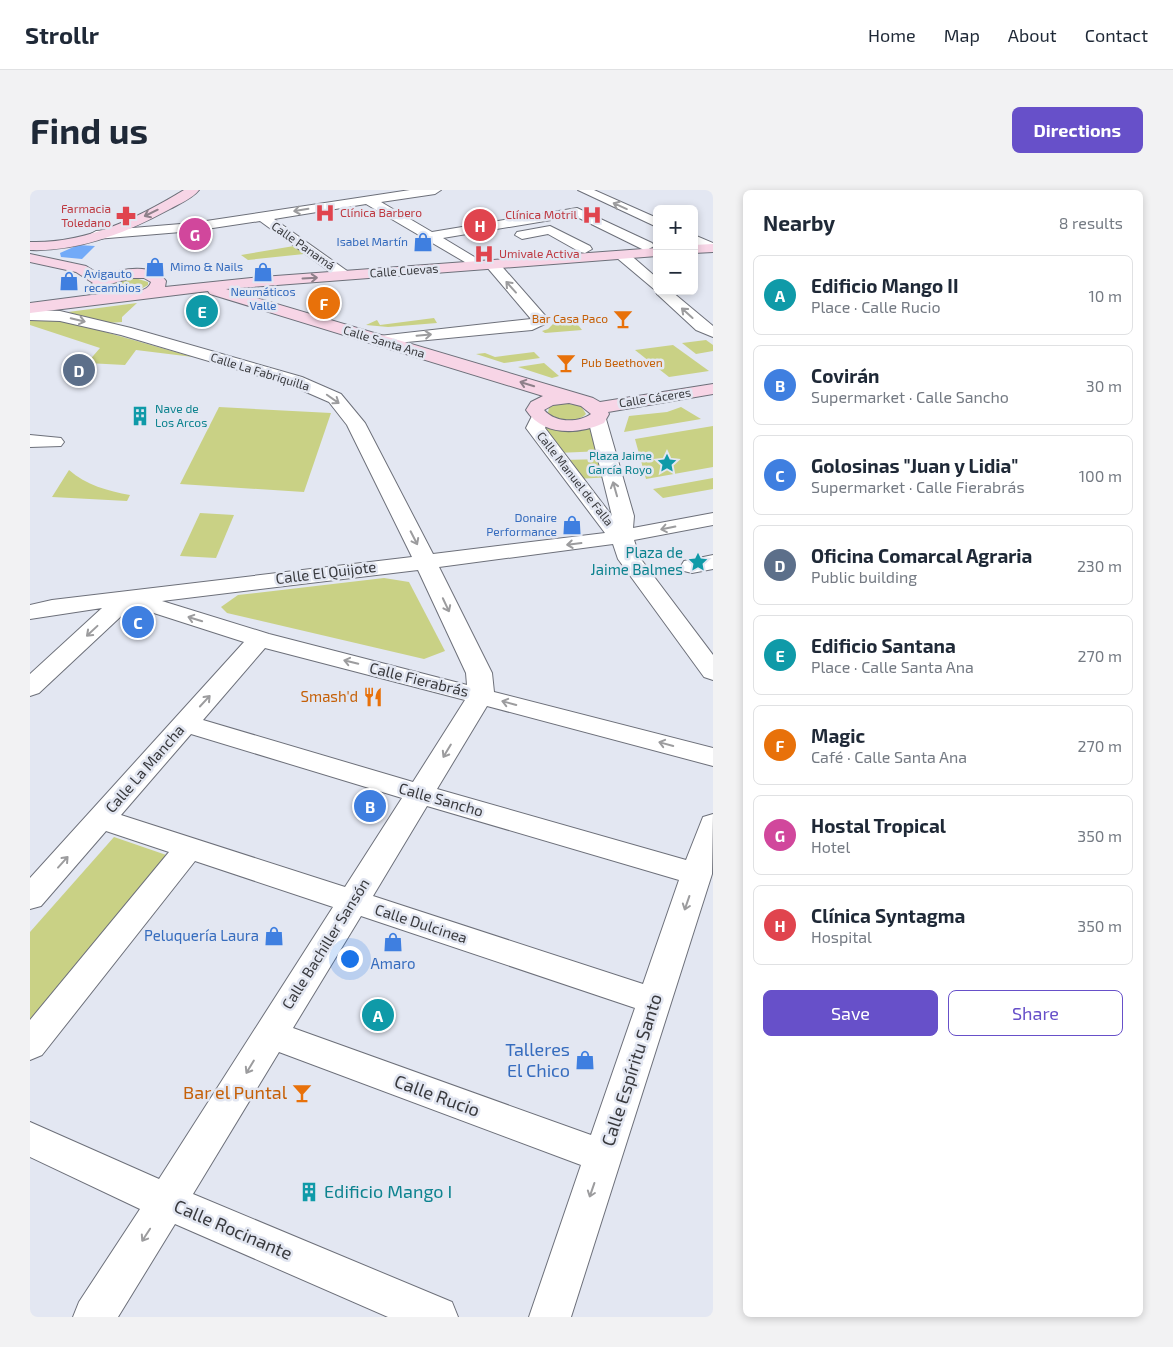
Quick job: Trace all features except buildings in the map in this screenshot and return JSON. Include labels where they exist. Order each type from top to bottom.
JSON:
[{"type":"main road","points":[[30,246],[64,244],[96,235],[135,221],[176,201],[193,190]]},
{"type":"main road","points":[[64,244],[51,255],[54,260],[81,269],[102,282]]},
{"type":"main road","points":[[698,249],[712,248]]},
{"type":"main road","name":"Calle Cuevas","points":[[30,308],[262,281],[622,255],[652,249]]},
{"type":"main road","points":[[30,258],[64,264]]},
{"type":"main road","points":[[102,282],[124,274],[150,276],[159,282],[157,288],[151,293]]},
{"type":"main road","points":[[256,302],[247,293],[251,286],[262,281]]},
{"type":"main road","points":[[102,282],[100,288],[104,291],[126,296]]},
{"type":"main road","name":"Calle Santa Ana","points":[[172,290],[223,292],[483,373],[587,402],[597,413]]},
{"type":"main road","name":"Calle Santa Ana","points":[[483,373],[528,408]]},
{"type":"main road","name":"Calle Cáceres","points":[[528,408],[556,424],[576,426],[597,413],[713,389]]},
{"type":"main road","points":[[528,408],[550,400],[569,398]]},
{"type":"street","points":[[96,235],[166,230],[368,200],[400,192],[435,190]]},
{"type":"street","points":[[588,192],[653,220]]},
{"type":"street","points":[[368,200],[448,247],[486,265],[541,320],[532,325],[376,340]]},
{"type":"street","points":[[430,236],[577,212],[652,249]]},
{"type":"street","name":"Calle Panamá","points":[[262,216],[345,276]]},
{"type":"street","points":[[448,247],[550,230],[585,249]]},
{"type":"street","points":[[698,241],[712,248]]},
{"type":"street","points":[[622,255],[653,282]]},
{"type":"street","points":[[666,295],[702,327],[713,332]]},
{"type":"street","name":"Calle La Fabriquilla","points":[[30,315],[60,316],[125,332],[296,381],[335,398],[356,423],[426,561]]},
{"type":"street","name":"Calle Manuel de Falla","points":[[528,408],[535,428],[607,523],[622,537]]},
{"type":"street","name":"Calle Manuel de Falla","points":[[597,413],[598,426],[623,516],[622,537],[629,559],[713,672]]},
{"type":"street","points":[[30,441],[54,442]]},
{"type":"street","name":"Calle El Quijote","points":[[30,612],[52,607],[622,537],[713,519]]},
{"type":"street","points":[[426,561],[479,674],[481,695]]},
{"type":"street","points":[[30,688],[127,598]]},
{"type":"street","name":"Calle Fierabrás","points":[[127,598],[260,639],[481,695],[713,757]]},
{"type":"street","name":"Calle La Mancha","points":[[30,898],[260,639]]},
{"type":"street","name":"Calle Bachiller Sansón","points":[[94,1317],[481,695]]},
{"type":"street","name":"Calle Sancho","points":[[185,723],[697,874]]},
{"type":"street","name":"Calle Dulcinea","points":[[102,819],[655,1001]]},
{"type":"street","name":"Calle Espíritu Santo","points":[[550,1317],[713,824]]},
{"type":"street","points":[[30,1045],[189,848]]},
{"type":"street","name":"Calle Rucio","points":[[269,1034],[604,1157]]},
{"type":"street","name":"Calle Rocinante","points":[[30,1140],[167,1202],[438,1317]]},
{"type":"green space","points":[[294,246],[304,254],[248,260],[241,255]]},
{"type":"green space","points":[[125,278],[135,278],[148,282],[148,285],[130,291],[111,287],[111,284]]},
{"type":"green space","points":[[137,303],[122,317],[122,322],[108,323],[68,312]]},
{"type":"green space","points":[[434,318],[437,323],[388,327],[366,325],[377,320],[380,325]]},
{"type":"green space","points":[[30,320],[63,320],[193,357],[136,350],[125,365],[87,363],[100,348],[30,325]]},
{"type":"green space","points":[[575,321],[582,330],[545,333],[542,331],[548,329],[554,323]]},
{"type":"green space","points":[[706,340],[713,345],[713,351],[696,354],[682,343]]},
{"type":"green space","points":[[673,345],[709,371],[669,377],[635,350]]},
{"type":"green space","points":[[534,352],[540,358],[504,363],[476,354],[485,353],[495,357]]},
{"type":"green space","points":[[544,363],[559,376],[552,378],[518,367]]},
{"type":"green space","points":[[563,403],[581,406],[586,414],[578,419],[567,420],[557,418],[548,413],[549,407]]},
{"type":"green space","points":[[219,407],[331,413],[304,492],[180,484]]},
{"type":"green space","points":[[681,407],[701,419],[624,432],[629,416],[667,412]]},
{"type":"green space","points":[[542,422],[594,423],[603,451],[557,453],[539,428]]},
{"type":"green space","points":[[713,426],[713,467],[646,479],[635,439]]},
{"type":"green space","points":[[606,459],[611,477],[577,479],[561,460]]},
{"type":"green space","points":[[69,470],[83,480],[98,487],[130,495],[127,501],[52,497]]},
{"type":"green space","points":[[713,478],[713,489],[663,498],[653,489]]},
{"type":"green space","points":[[200,513],[234,515],[216,558],[180,556]]},
{"type":"green space","points":[[384,578],[409,582],[445,651],[424,659],[227,613],[221,607],[238,595]]},
{"type":"green space","points":[[114,837],[175,858],[30,1037],[30,932]]},
{"type":"water","points":[[78,245],[95,246],[82,259],[61,257],[60,253]]},
{"type":"place","name":"Clínica Barbero","points":[[325,213]]},
{"type":"place","name":"Clínica Motril","points":[[592,215]]},
{"type":"place","name":"Farmacia Toledano","points":[[126,216]]},
{"type":"place","name":"Clínica Syntagma","points":[[480,225]]},
{"type":"place","name":"Hostal Tropical","points":[[195,234]]},
{"type":"place","name":"Isabel Martín","points":[[423,242]]},
{"type":"place","name":"Umivale Activa","points":[[484,254]]},
{"type":"place","name":"Mimo & Nails","points":[[155,267]]},
{"type":"place","name":"Neumáticos Valle","points":[[263,272]]},
{"type":"place","name":"Avigauto recambios","points":[[69,281]]},
{"type":"place","name":"Magic","points":[[324,303]]},
{"type":"place","name":"Edificio Santana","points":[[202,311]]},
{"type":"place","name":"Bar Casa Paco","points":[[623,319]]},
{"type":"place","name":"Pub Beethoven","points":[[566,363]]},
{"type":"place","name":"Oficina Comarcal Agraria","points":[[79,370]]},
{"type":"place","name":"Nave de Los Arcos","points":[[140,416]]},
{"type":"place","name":"Plaza Jaime García Royo","points":[[667,463]]},
{"type":"place","name":"Donaire Performance","points":[[572,525]]},
{"type":"place","name":"Plaza de Jaime Balmes","points":[[698,562]]},
{"type":"place","name":"Golosinas \"Juan y Lidia\"","points":[[138,622]]},
{"type":"place","name":"Smash'd","points":[[373,697]]},
{"type":"place","name":"Covirán","points":[[370,806]]},
{"type":"place","name":"Peluquería Laura","points":[[274,936]]},
{"type":"place","name":"Amaro","points":[[393,942]]},
{"type":"place","name":"Edificio Mango II","points":[[378,1015]]},
{"type":"place","name":"Talleres El Chico","points":[[585,1060]]},
{"type":"place","name":"Bar el Puntal","points":[[302,1093]]},
{"type":"place","name":"Edificio Mango I","points":[[309,1192]]}]
